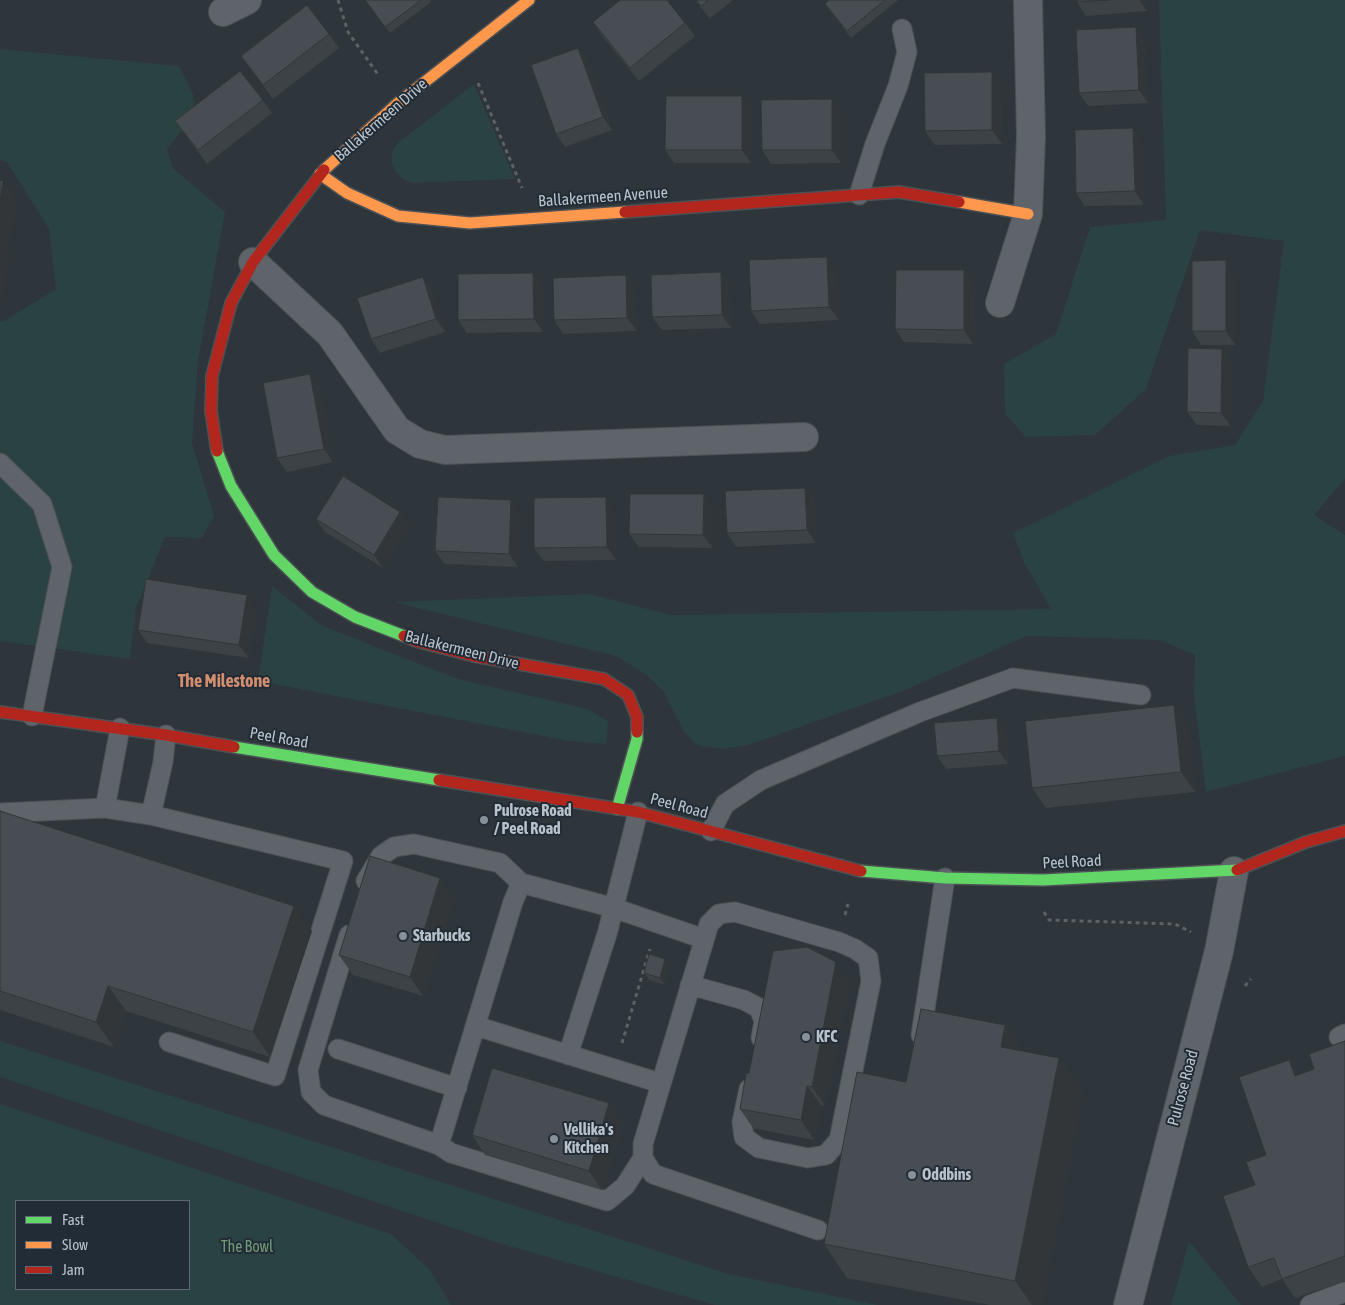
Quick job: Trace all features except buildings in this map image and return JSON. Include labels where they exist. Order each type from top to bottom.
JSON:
[{"type":"main road","name":"Ballakermeen Drive","points":[[529,0],[398,103],[320,174],[254,262],[231,303],[212,376],[211,411],[216,447],[232,486],[274,555],[312,592],[354,617],[416,641],[474,656],[604,679],[628,695],[637,718],[637,739],[617,809]]},
{"type":"main road","name":"Ballakermeen Avenue","points":[[320,174],[347,193],[398,216],[470,223],[899,192],[1028,214]]},
{"type":"main road","name":"Peel Road","points":[[0,712],[166,734],[287,756],[638,812],[854,870],[945,878],[1043,880],[1234,871],[1306,842],[1345,831]]},
{"type":"street","points":[[1000,303],[1028,214],[1031,136],[1028,0]]},
{"type":"street","points":[[254,262],[330,334],[397,430],[420,444],[445,450],[804,437]]},
{"type":"street","name":"Pulrose Road","points":[[1128,1305],[1219,951],[1234,871]]},
{"type":"lane","points":[[860,195],[875,144],[898,86],[907,52],[902,28]]},
{"type":"lane","points":[[0,463],[42,504],[62,567],[32,716]]},
{"type":"lane","points":[[711,832],[725,804],[761,780],[920,712],[1013,678],[1142,695]]},
{"type":"lane","points":[[105,808],[120,728]]},
{"type":"lane","points":[[151,815],[163,762],[166,734]]},
{"type":"lane","points":[[0,812],[105,808],[151,815],[343,861],[275,1076],[169,1042]]},
{"type":"lane","points":[[568,1055],[614,908],[638,812]]},
{"type":"lane","points":[[362,893],[381,856],[394,847],[414,844],[500,863],[521,883],[707,931]]},
{"type":"lane","points":[[919,1052],[945,878]]},
{"type":"lane","points":[[439,1145],[513,902],[521,883]]},
{"type":"lane","points":[[753,1075],[742,1122],[744,1137],[759,1148],[808,1158],[826,1155],[839,1140],[871,981],[868,958],[856,948],[839,942],[735,912],[719,914],[707,931],[690,985],[643,1144],[643,1158],[653,1174],[818,1230]]},
{"type":"lane","points":[[353,921],[308,1070],[311,1092],[324,1105],[439,1145],[451,1153],[606,1201],[625,1186],[643,1158]]},
{"type":"lane","points":[[690,985],[744,1000],[759,1008],[764,1021],[764,1027],[757,1056]]},
{"type":"lane","points":[[476,1026],[660,1083]]},
{"type":"lane","points":[[338,1050],[457,1088]]},
{"type":"lane","points":[[1310,1305],[1345,1292]]},
{"type":"path","points":[[338,0],[348,32],[380,77]]},
{"type":"path","points":[[474,75],[522,187],[528,218]]},
{"type":"path","points":[[1049,920],[1175,924],[1191,932]]},
{"type":"path","points":[[622,1046],[650,947]]},
{"type":"green space","points":[[1159,0],[1345,0],[1345,479],[1314,515],[1345,535],[1345,756],[1206,792],[1194,696],[1195,655],[1160,640],[1027,636],[903,691],[748,745],[721,749],[697,745],[685,733],[663,691],[648,676],[616,656],[393,602],[590,594],[671,615],[1051,609],[1024,562],[1013,533],[1169,456],[1235,445],[1263,401],[1284,241],[1200,230],[1146,389],[1095,435],[1026,437],[1005,414],[1004,364],[1056,334],[1090,227],[1166,220]]},
{"type":"green space","points":[[0,49],[179,66],[193,94],[195,115],[167,149],[173,168],[225,212],[198,361],[192,443],[214,516],[202,538],[165,537],[136,608],[130,659],[0,641],[0,321],[4,321],[56,289],[49,229],[7,162],[0,160]]},
{"type":"green space","points":[[474,84],[515,179],[412,183],[403,179],[395,171],[392,163],[394,148],[399,142]]},
{"type":"green space","points":[[272,586],[321,625],[458,679],[588,709],[608,721],[606,744],[569,741],[258,681]]},
{"type":"green space","points":[[0,1041],[729,1274],[878,1305],[715,1305],[492,1241],[0,1077]]},
{"type":"green space","name":"The Bowl","points":[[0,1104],[391,1234],[430,1270],[451,1305],[0,1305]]},
{"type":"green space","points":[[1189,1241],[1241,1305],[1171,1305]]},
{"type":"traffic: fast","points":[[217,451],[231,486],[274,555],[312,592],[355,617],[404,636]]},
{"type":"traffic: fast","points":[[617,809],[637,739],[637,732]]},
{"type":"traffic: fast","points":[[234,747],[439,780]]},
{"type":"traffic: fast","points":[[861,871],[945,878],[1043,880],[1237,870]]},
{"type":"traffic: slow","points":[[324,170],[398,103],[529,0]]},
{"type":"traffic: slow","points":[[320,174],[347,193],[398,216],[470,223],[625,212]]},
{"type":"traffic: slow","points":[[959,202],[1028,214]]},
{"type":"traffic: jam","points":[[217,451],[211,411],[212,376],[231,303],[253,262],[324,170]]},
{"type":"traffic: jam","points":[[625,212],[899,192],[959,202]]},
{"type":"traffic: jam","points":[[404,636],[416,641],[474,656],[604,679],[628,695],[637,717],[637,732]]},
{"type":"traffic: jam","points":[[0,712],[166,735],[234,747]]},
{"type":"traffic: jam","points":[[439,780],[638,812],[861,871]]},
{"type":"traffic: jam","points":[[1237,870],[1306,842],[1345,831]]},
{"type":"place","name":"Pulrose Road / Peel Road","points":[[484,820]]},
{"type":"place","name":"Starbucks","points":[[403,936]]},
{"type":"place","name":"KFC","points":[[806,1037]]},
{"type":"place","name":"Vellika's Kitchen","points":[[554,1139]]},
{"type":"place","name":"Oddbins","points":[[912,1175]]},
{"type":"district","name":"The Milestone","points":[[224,681]]}]
